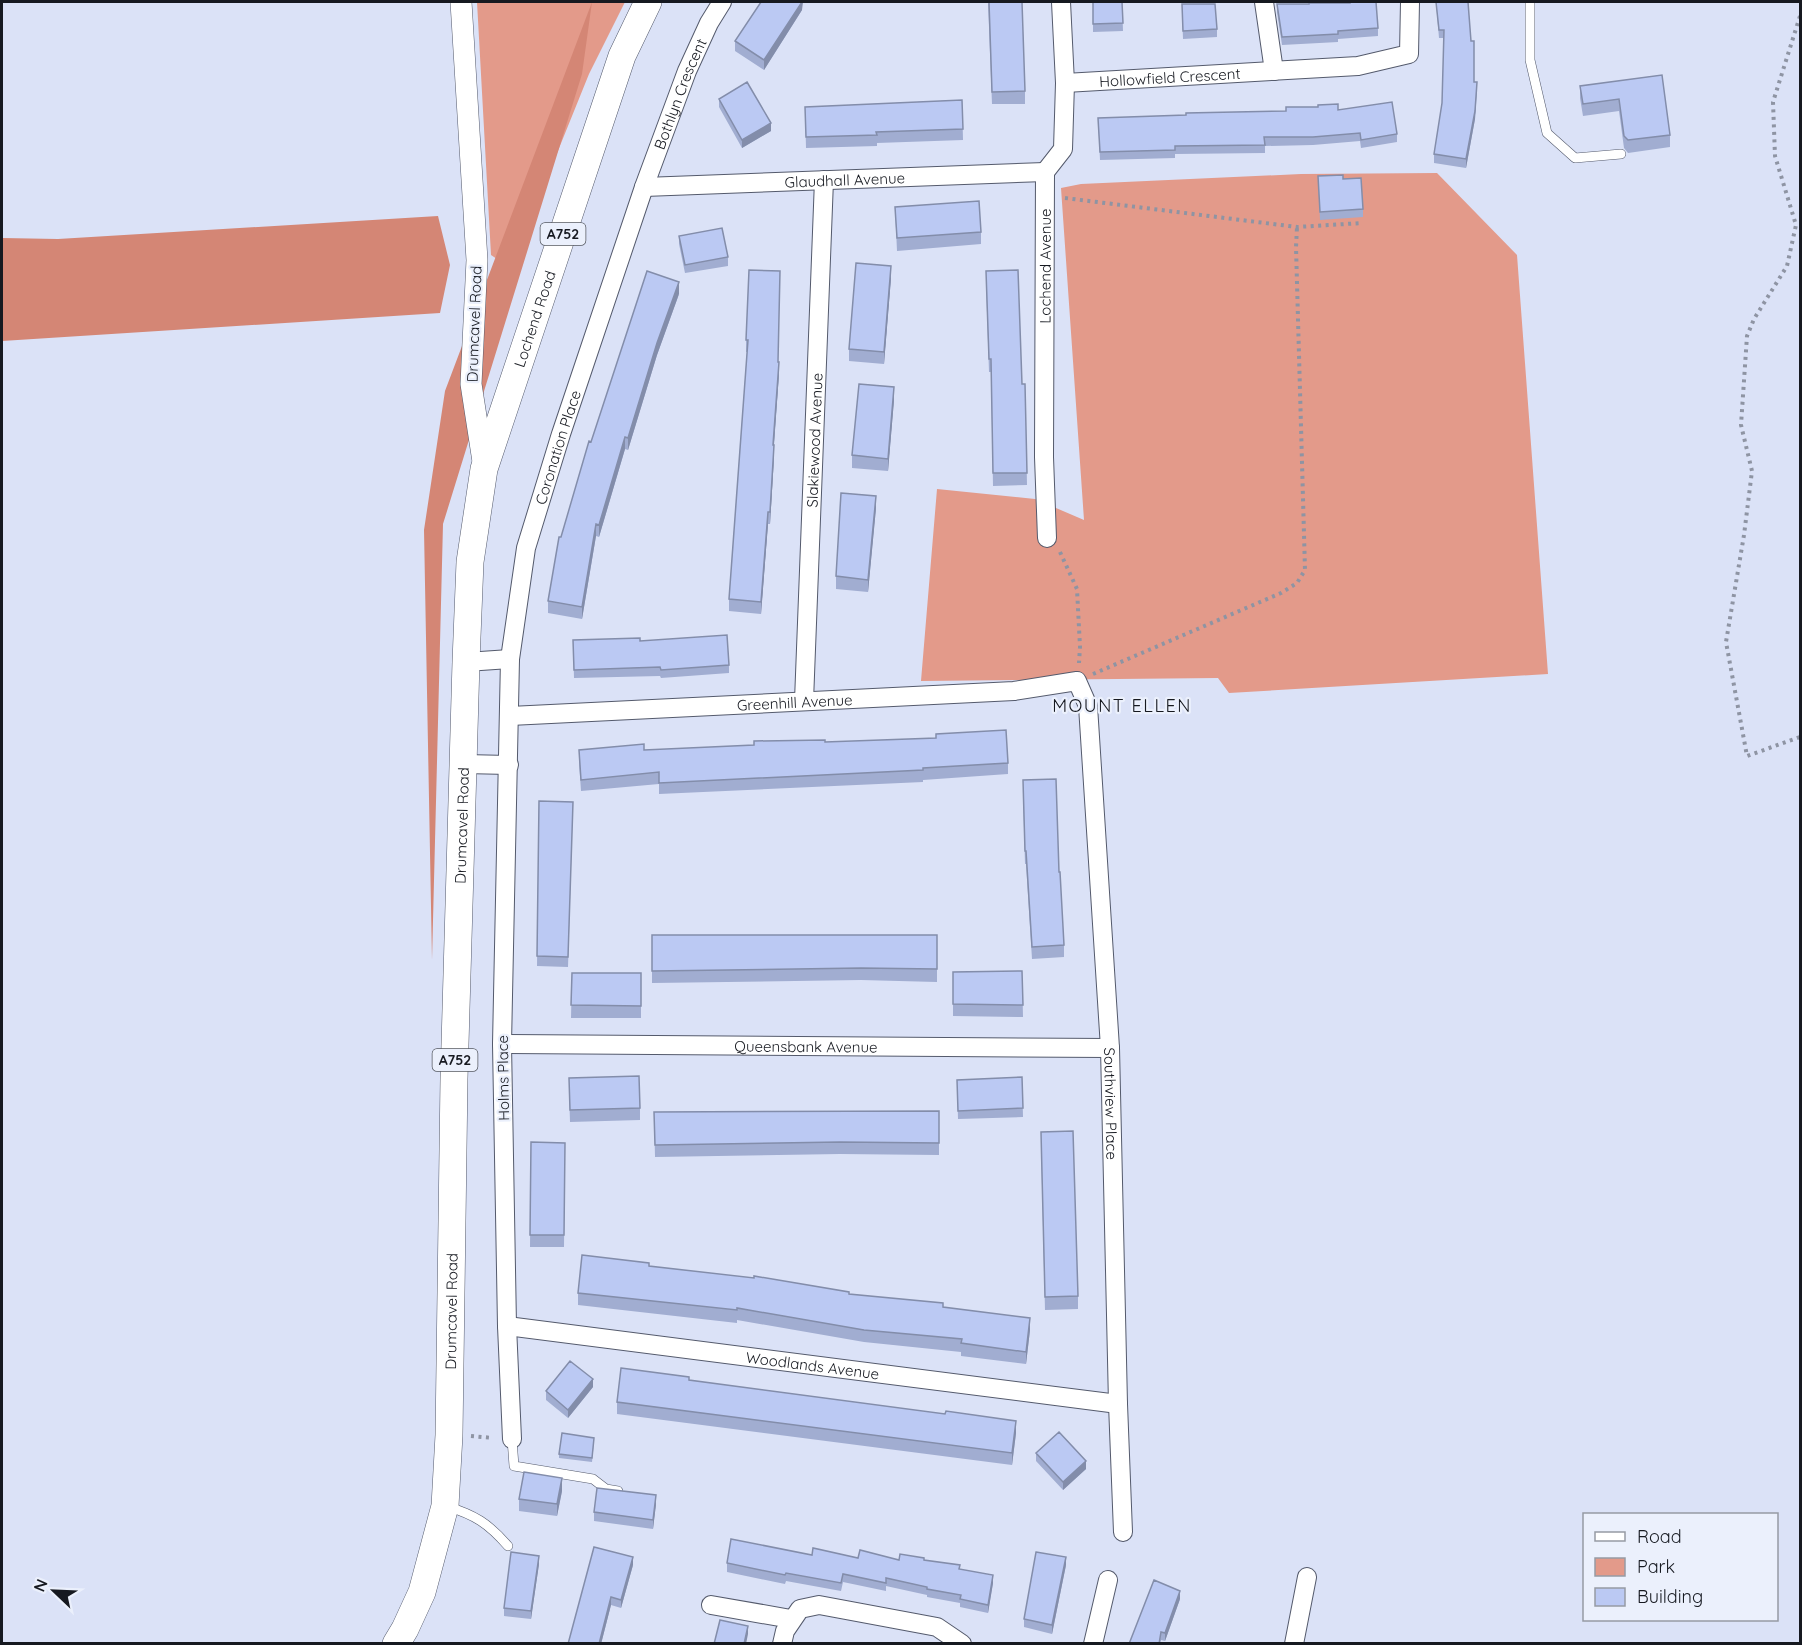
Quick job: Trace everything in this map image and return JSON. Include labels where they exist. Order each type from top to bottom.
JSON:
[{"type":"main road","name":"Lochend Road","points":[[484,469],[622,56],[648,2]]},
{"type":"main road","name":"Drumcavel Road","points":[[396,1644],[422,1592],[445,1506],[449,1435],[454,1101],[466,662],[471,562],[484,469]]},
{"type":"street","name":"Drumcavel Road","points":[[461,2],[477,260],[471,384],[484,469]]},
{"type":"street","name":"Bothlyn Crescent","points":[[644,187],[687,71],[708,23],[722,2]]},
{"type":"street","points":[[1046,172],[1063,149],[1065,83],[1061,2]]},
{"type":"street","points":[[1264,2],[1274,71]]},
{"type":"street","name":"Hollowfield Crescent","points":[[1065,83],[1358,66],[1409,54],[1410,2]]},
{"type":"street","name":"Glaudhall Avenue","points":[[644,187],[1046,172]]},
{"type":"street","name":"Lochend Avenue","points":[[1046,172],[1044,457],[1047,538]]},
{"type":"street","name":"Slakiewood Avenue","points":[[804,701],[824,180]]},
{"type":"street","name":"Coronation Place","points":[[510,716],[510,659],[526,548],[561,434],[644,187]]},
{"type":"street","points":[[466,662],[510,659]]},
{"type":"street","name":"Greenhill Avenue","points":[[510,716],[1014,691],[1077,681]]},
{"type":"street","name":"Southview Place","points":[[1077,681],[1088,706],[1110,1048],[1123,1532]]},
{"type":"street","name":"Holms Place","points":[[510,716],[502,1044],[507,1326],[512,1439]]},
{"type":"street","points":[[464,764],[509,765]]},
{"type":"street","name":"Queensbank Avenue","points":[[502,1044],[1110,1048]]},
{"type":"street","name":"Woodlands Avenue","points":[[507,1326],[1118,1404]]},
{"type":"street","points":[[1294,1644],[1307,1577]]},
{"type":"street","points":[[1093,1644],[1108,1580]]},
{"type":"street","points":[[711,1605],[791,1619]]},
{"type":"street","points":[[782,1644],[784,1631],[800,1609],[819,1605],[938,1627],[962,1644]]},
{"type":"lane","points":[[1530,2],[1530,60],[1547,133],[1575,158],[1621,154]]},
{"type":"lane","points":[[512,1439],[514,1466],[593,1479],[606,1489],[629,1492]]},
{"type":"lane","points":[[445,1506],[470,1514],[494,1530],[508,1546]]},
{"type":"path","points":[[1800,16],[1773,102],[1774,156],[1796,225],[1787,266],[1754,319],[1747,336],[1741,425],[1752,471],[1726,642],[1747,756],[1800,737]]},
{"type":"path","points":[[1045,192],[1060,198],[1298,227],[1362,223]]},
{"type":"path","points":[[1047,538],[1057,547],[1077,589],[1080,647],[1077,681],[1281,593],[1296,583],[1305,570],[1296,247],[1298,227]]},
{"type":"path","points":[[449,1435],[512,1439]]},
{"type":"green space","points":[[477,2],[625,2],[589,74],[549,173],[500,261],[491,255]]},
{"type":"green space","points":[[1437,173],[1517,255],[1548,674],[1229,693],[1218,678],[921,681],[937,489],[1035,499],[1084,520],[1061,188],[1081,184],[1301,174]]},
{"type":"shaded area","points":[[592,2],[582,74],[443,524],[432,960],[424,530],[445,391]]},
{"type":"shaded area","points":[[438,216],[450,265],[440,313],[2,341],[2,238],[58,239]]},
{"type":"building","points":[[761,2],[802,2],[764,60],[735,41]]},
{"type":"building","points":[[989,2],[1022,2],[1025,91],[992,92]]},
{"type":"building","points":[[1093,2],[1122,2],[1123,23],[1093,24]]},
{"type":"building","points":[[1376,2],[1378,28],[1338,31],[1338,34],[1282,37],[1277,4]]},
{"type":"building","points":[[1436,2],[1468,2],[1471,41],[1474,41],[1474,82],[1477,82],[1475,111],[1466,159],[1434,154],[1442,103],[1444,30],[1439,30]]},
{"type":"building","points":[[1182,4],[1215,4],[1217,29],[1183,31]]},
{"type":"building","points":[[1662,75],[1670,135],[1628,140],[1624,136],[1619,99],[1583,104],[1580,86]]},
{"type":"building","points":[[747,82],[771,123],[742,140],[719,99]]},
{"type":"building","points":[[962,100],[963,129],[806,137],[805,107]]},
{"type":"building","points":[[1392,102],[1397,134],[1361,140],[1360,133],[1313,137],[1264,137],[1265,145],[1175,146],[1175,150],[1100,152],[1098,118],[1286,111],[1286,107],[1318,107],[1318,105],[1338,104],[1338,110]]},
{"type":"building","points":[[1343,175],[1343,179],[1361,178],[1363,209],[1320,212],[1318,176]]},
{"type":"building","points":[[979,201],[981,232],[897,238],[895,207]]},
{"type":"building","points":[[722,228],[728,257],[685,265],[679,236]]},
{"type":"building","points":[[856,263],[891,266],[884,352],[849,349]]},
{"type":"building","points":[[749,270],[780,271],[779,362],[770,512],[768,512],[761,602],[729,599],[748,340],[746,340]]},
{"type":"building","points":[[1018,270],[1022,384],[1025,384],[1027,473],[993,473],[991,359],[989,359],[986,271]]},
{"type":"building","points":[[647,271],[679,282],[657,343],[628,438],[625,437],[599,525],[596,524],[582,607],[548,601],[559,537],[561,537],[589,441],[591,442]]},
{"type":"building","points":[[859,384],[894,387],[888,459],[852,455]]},
{"type":"building","points":[[841,493],[876,496],[868,580],[836,576]]},
{"type":"building","points":[[727,635],[729,665],[661,670],[660,667],[574,670],[573,640],[640,638],[640,641]]},
{"type":"building","points":[[1006,730],[1008,763],[923,768],[923,770],[659,783],[659,772],[581,780],[579,750],[644,744],[644,750],[754,745],[754,741],[825,740],[825,742],[936,738],[936,734]]},
{"type":"building","points":[[1056,779],[1064,945],[1032,947],[1025,851],[1023,780]]},
{"type":"building","points":[[539,801],[573,802],[568,957],[537,956]]},
{"type":"building","points":[[652,935],[937,935],[937,969],[652,971]]},
{"type":"building","points":[[1022,971],[1023,1005],[953,1004],[953,972]]},
{"type":"building","points":[[572,973],[641,973],[641,1006],[571,1005]]},
{"type":"building","points":[[639,1076],[640,1108],[570,1110],[569,1078]]},
{"type":"building","points":[[1022,1077],[1023,1108],[958,1111],[957,1080]]},
{"type":"building","points":[[939,1111],[939,1143],[655,1145],[654,1112]]},
{"type":"building","points":[[1073,1131],[1078,1296],[1045,1297],[1041,1132]]},
{"type":"building","points":[[531,1142],[565,1143],[564,1235],[530,1235]]},
{"type":"building","points":[[582,1255],[649,1263],[649,1266],[754,1278],[754,1276],[849,1292],[849,1294],[943,1303],[943,1307],[1030,1318],[1026,1352],[961,1343],[962,1339],[864,1330],[737,1308],[737,1310],[578,1293]]},
{"type":"building","points":[[570,1361],[593,1379],[568,1410],[546,1391]]},
{"type":"building","points":[[621,1368],[689,1377],[689,1380],[945,1414],[946,1411],[1016,1421],[1012,1453],[617,1402]]},
{"type":"building","points":[[1059,1432],[1086,1461],[1063,1482],[1036,1453]]},
{"type":"building","points":[[562,1433],[594,1438],[592,1458],[559,1454]]},
{"type":"building","points":[[524,1472],[562,1478],[557,1504],[519,1499]]},
{"type":"building","points":[[597,1488],[656,1495],[653,1520],[594,1512]]},
{"type":"building","points":[[731,1539],[812,1555],[813,1548],[858,1558],[860,1550],[899,1560],[900,1554],[960,1565],[959,1569],[993,1575],[988,1605],[960,1599],[961,1595],[886,1578],[886,1583],[843,1574],[841,1583],[727,1563]]},
{"type":"building","points":[[594,1547],[633,1557],[621,1600],[611,1597],[599,1644],[568,1644]]},
{"type":"building","points":[[511,1552],[539,1556],[531,1611],[504,1608]]},
{"type":"building","points":[[1036,1552],[1066,1557],[1052,1625],[1024,1619]]},
{"type":"building","points":[[1154,1580],[1180,1591],[1165,1633],[1161,1632],[1159,1644],[1129,1644]]},
{"type":"building","points":[[720,1620],[748,1626],[744,1644],[714,1644]]},
{"type":"district","name":"MOUNT ELLEN","points":[[1122,705]]}]
